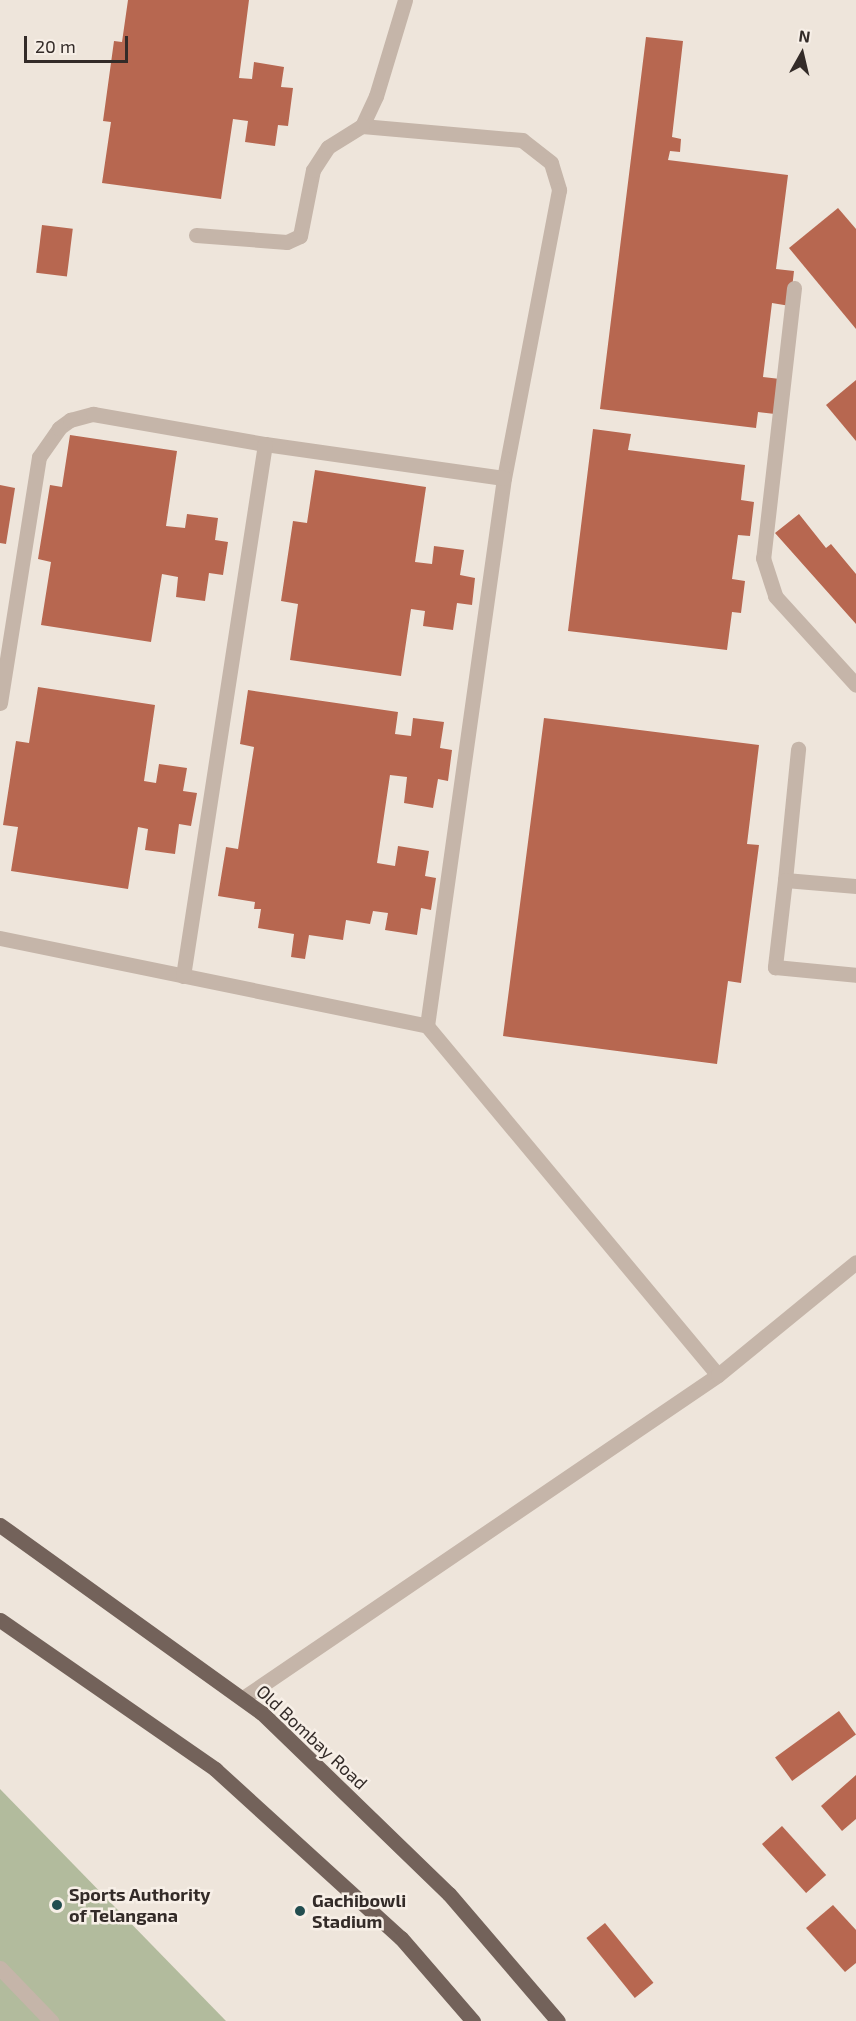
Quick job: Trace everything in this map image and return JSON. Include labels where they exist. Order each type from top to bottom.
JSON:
[{"type":"main road","name":"Old Bombay Road","points":[[0,1525],[243,1698],[449,1893],[558,2021]]},
{"type":"main road","points":[[0,1620],[215,1769],[401,1938],[473,2021]]},
{"type":"lane","points":[[196,236],[287,242],[300,236],[313,170],[328,147],[362,126],[376,96],[405,0]]},
{"type":"lane","points":[[362,126],[522,140],[551,163],[559,190],[504,478],[428,1026]]},
{"type":"lane","points":[[794,288],[763,558],[776,596],[856,685]]},
{"type":"lane","points":[[0,703],[39,457],[59,428],[93,414],[265,444],[504,478]]},
{"type":"lane","points":[[183,976],[265,444]]},
{"type":"lane","points":[[798,748],[775,967],[856,975]]},
{"type":"lane","points":[[785,880],[856,886]]},
{"type":"lane","points":[[0,938],[428,1026],[718,1375]]},
{"type":"lane","points":[[243,1698],[718,1375],[856,1262]]},
{"type":"lane","points":[[0,1968],[51,2021]]},
{"type":"green space","name":"Sports Authority of Telangana","points":[[0,1789],[226,2021],[0,2021]]},
{"type":"building","points":[[128,0],[249,0],[239,78],[252,79],[254,62],[284,67],[281,87],[293,88],[288,126],[278,125],[275,146],[245,142],[248,121],[233,119],[221,199],[102,183],[111,122],[103,121],[114,41],[122,42]]},
{"type":"building","points":[[646,37],[683,41],[672,137],[681,139],[680,152],[670,151],[668,160],[788,175],[776,269],[794,271],[790,306],[772,303],[763,377],[780,379],[775,414],[758,412],[756,428],[600,409]]},
{"type":"building","points":[[838,208],[856,229],[856,329],[789,248]]},
{"type":"building","points":[[42,225],[73,229],[67,276],[36,273]]},
{"type":"building","points":[[856,380],[856,441],[826,405]]},
{"type":"building","points":[[593,429],[631,434],[628,450],[745,465],[741,500],[754,502],[750,536],[738,535],[732,579],[745,581],[741,613],[732,612],[727,650],[568,631]]},
{"type":"building","points":[[70,435],[177,451],[166,526],[185,528],[187,514],[218,518],[215,540],[228,542],[223,575],[209,573],[205,601],[176,597],[178,577],[162,574],[151,642],[41,625],[51,562],[38,559],[50,485],[62,487]]},
{"type":"building","points":[[315,470],[426,487],[415,562],[432,564],[434,546],[464,550],[460,575],[475,578],[472,605],[457,603],[453,630],[423,626],[425,611],[411,609],[401,676],[290,660],[298,604],[281,601],[293,521],[307,523]]},
{"type":"building","points":[[0,485],[15,488],[6,544],[0,543]]},
{"type":"building","points":[[799,514],[826,548],[831,544],[856,574],[856,624],[775,533]]},
{"type":"building","points":[[38,687],[155,705],[144,781],[156,783],[159,764],[187,768],[183,791],[197,793],[191,826],[179,824],[175,854],[145,850],[148,829],[138,827],[128,889],[11,871],[18,827],[3,825],[16,741],[29,743]]},
{"type":"building","points":[[248,690],[398,712],[395,734],[411,736],[413,718],[444,722],[440,748],[452,750],[448,781],[438,779],[433,808],[404,803],[407,777],[390,775],[377,863],[395,866],[398,846],[429,851],[425,876],[436,878],[431,910],[421,908],[417,935],[385,930],[388,913],[373,911],[370,924],[346,920],[343,940],[309,935],[305,959],[291,957],[294,934],[258,928],[261,909],[254,909],[255,902],[218,896],[226,847],[238,849],[254,747],[240,744]]},
{"type":"building","points":[[544,718],[759,745],[747,844],[759,845],[741,983],[728,981],[717,1064],[503,1036]]},
{"type":"building","points":[[839,1711],[856,1734],[792,1781],[775,1757]]},
{"type":"building","points":[[856,1775],[856,1819],[842,1831],[821,1806]]},
{"type":"building","points":[[782,1826],[826,1875],[806,1893],[762,1844]]},
{"type":"building","points":[[833,1905],[856,1930],[856,1963],[845,1972],[806,1928]]},
{"type":"building","points":[[605,1923],[653,1983],[635,1998],[586,1938]]},
{"type":"place","name":"Sports Authority of Telangana","points":[[57,1905]]},
{"type":"place","name":"Gachibowli Stadium","points":[[300,1911]]}]
